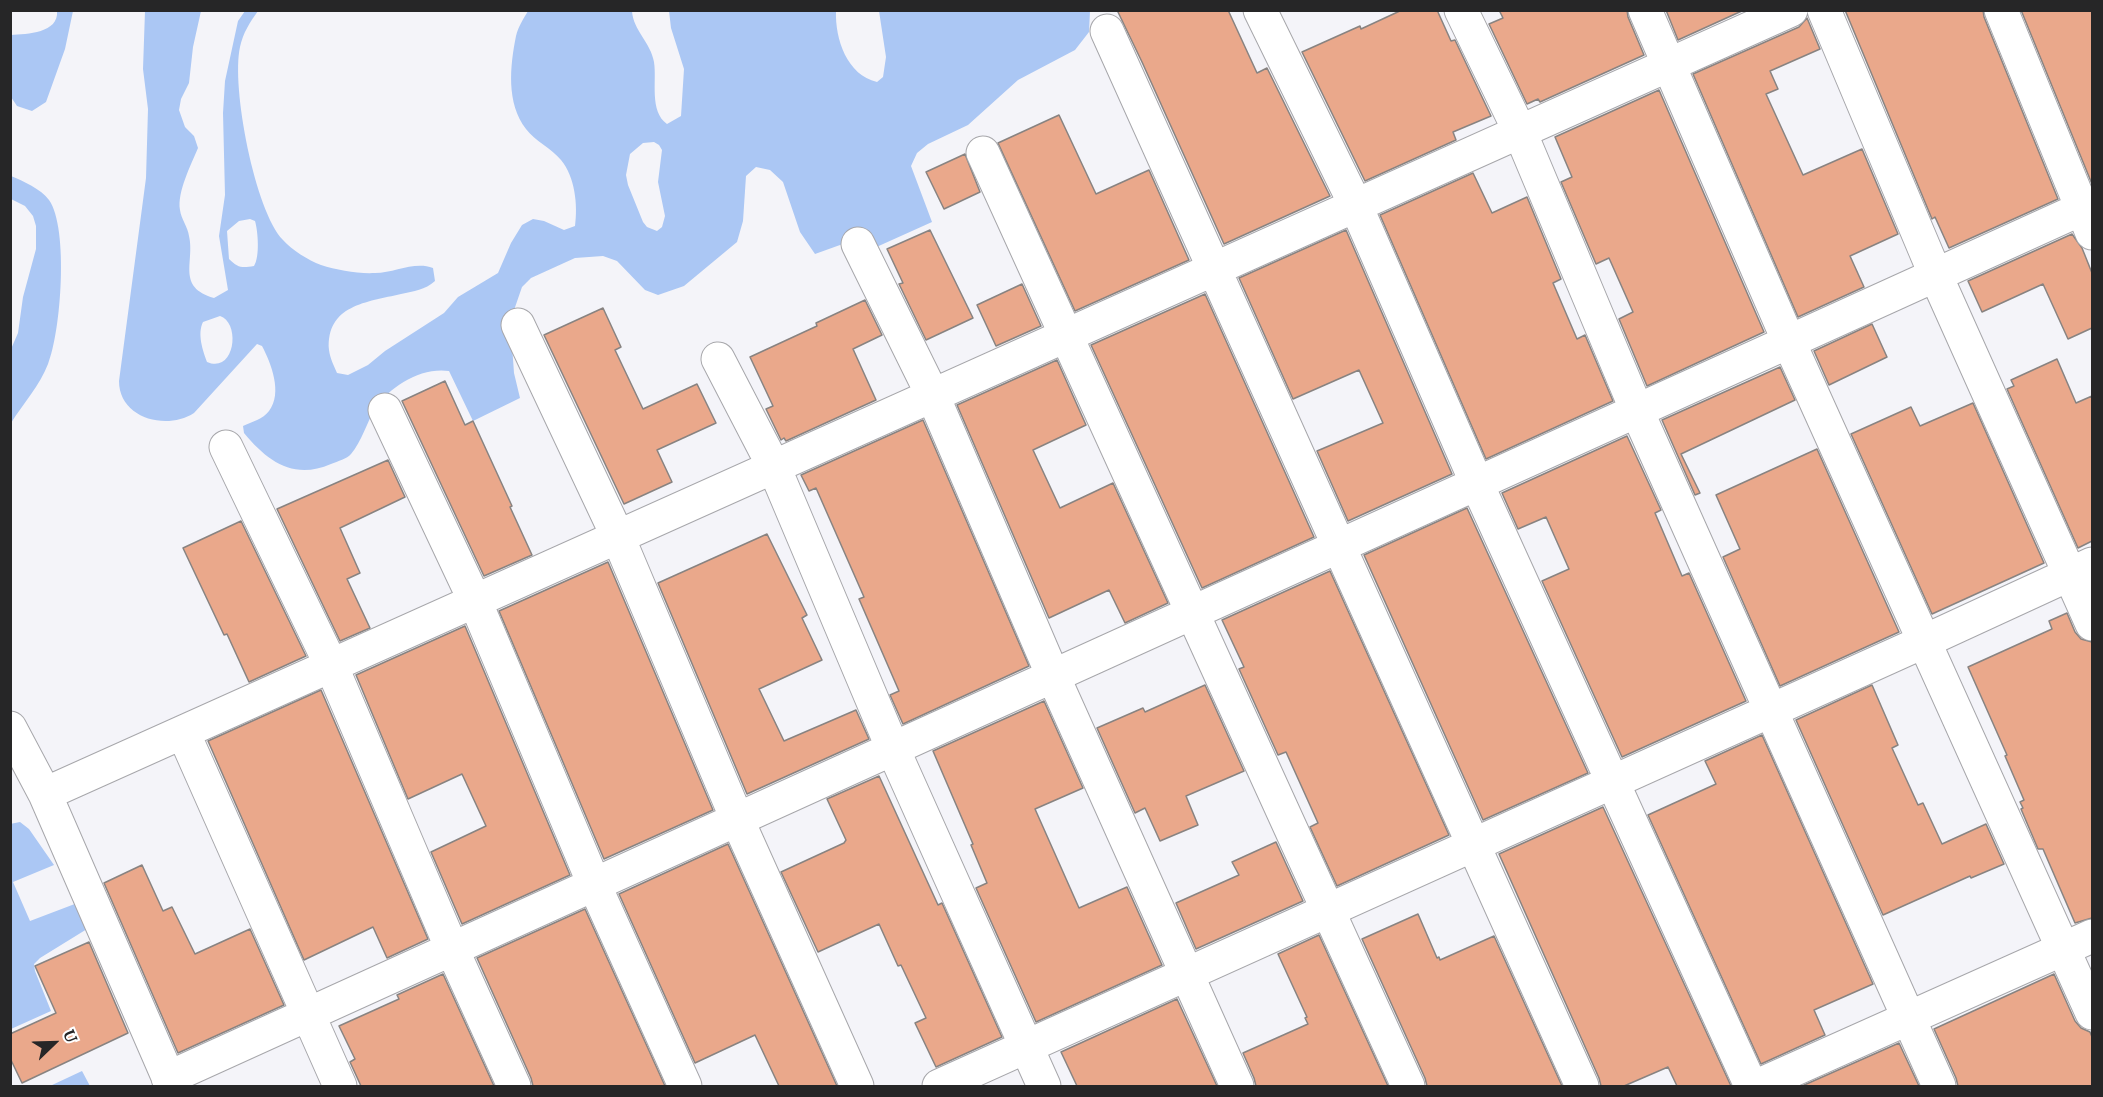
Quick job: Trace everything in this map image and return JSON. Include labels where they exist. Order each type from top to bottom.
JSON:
[{"type":"street","points":[[1260,10],[1356,206],[1476,484],[1751,1086]]},
{"type":"street","points":[[1461,10],[1520,132],[1638,411],[1939,1086]]},
{"type":"street","points":[[1645,10],[1789,342],[1925,641],[2078,942],[2092,1013]]},
{"type":"street","points":[[45,794],[1791,10]]},
{"type":"street","points":[[1824,10],[1936,276],[2081,569],[2092,624]]},
{"type":"street","points":[[10,728],[45,794],[170,1082],[307,1015],[1789,342],[1936,276],[2089,215],[2001,10]]},
{"type":"street","points":[[1107,31],[1582,1086]]},
{"type":"street","points":[[983,153],[1408,1086]]},
{"type":"street","points":[[858,244],[933,396],[1053,676],[1237,1086]]},
{"type":"street","points":[[518,325],[618,537],[737,819],[857,1086]]},
{"type":"street","points":[[718,359],[774,467],[893,749],[1044,1086]]},
{"type":"street","points":[[385,410],[475,601],[594,884],[685,1086]]},
{"type":"street","points":[[226,447],[331,665],[452,949],[514,1086]]},
{"type":"street","points":[[939,1086],[1772,711],[2081,569]]},
{"type":"street","points":[[183,732],[340,1086]]},
{"type":"street","points":[[1757,1086],[2078,942]]},
{"type":"water","points":[[57,11],[73,11],[65,49],[46,102],[32,111],[17,106],[11,97],[11,35],[33,33],[48,28],[53,24]]},
{"type":"water","points":[[145,11],[201,11],[193,47],[189,83],[181,99],[179,110],[185,127],[194,136],[198,148],[185,179],[180,203],[189,236],[191,280],[202,293],[214,298],[228,290],[219,236],[225,195],[223,113],[225,81],[238,21],[245,11],[258,11],[247,28],[240,47],[238,66],[242,118],[263,203],[283,240],[311,260],[341,270],[368,273],[419,266],[433,268],[435,281],[427,286],[415,291],[362,303],[341,315],[334,323],[330,335],[330,356],[337,373],[348,375],[368,365],[385,351],[444,313],[458,297],[498,273],[522,225],[533,219],[564,230],[575,226],[576,200],[570,175],[561,160],[526,129],[515,108],[512,96],[511,72],[516,36],[528,11],[632,11],[635,24],[652,55],[656,104],[661,118],[667,124],[681,116],[684,69],[671,28],[669,11],[836,11],[838,33],[845,54],[858,72],[877,82],[883,77],[886,57],[879,11],[1090,11],[1089,32],[1075,50],[1018,80],[968,125],[928,144],[917,153],[911,166],[932,222],[872,249],[865,236],[815,254],[800,232],[783,182],[770,170],[756,167],[746,176],[743,221],[737,242],[684,286],[658,295],[645,290],[617,261],[603,256],[575,258],[531,278],[522,287],[512,316],[514,373],[520,398],[473,421],[449,371],[417,375],[398,386],[381,401],[349,456],[318,468],[305,470],[294,469],[272,460],[244,433],[243,426],[267,414],[275,396],[272,369],[262,346],[257,344],[194,413],[183,418],[158,421],[146,418],[135,412],[121,394],[119,381],[146,178],[148,109],[143,69]],"holes":[[[654,142],[662,150],[658,182],[665,216],[662,227],[657,231],[647,227],[643,222],[626,175],[630,154],[643,143]],[[250,219],[255,221],[258,250],[254,266],[240,267],[229,259],[227,231],[239,221]],[[220,316],[227,320],[231,328],[232,346],[224,361],[216,364],[207,362],[202,348],[201,327],[203,322]]]},
{"type":"water","points":[[11,176],[37,189],[49,200],[59,233],[61,281],[53,349],[48,364],[41,379],[11,423],[11,349],[18,333],[23,297],[36,249],[36,226],[33,216],[25,206],[11,199]]},
{"type":"water","points":[[20,822],[29,829],[54,865],[13,882],[30,921],[80,902],[87,929],[34,964],[51,1011],[11,1029],[10,824]]},
{"type":"water","points":[[82,1071],[90,1086],[50,1086]]},
{"type":"building","points":[[1117,10],[1228,10],[1257,73],[1267,68],[1330,196],[1224,244]]},
{"type":"building","points":[[1402,10],[1437,10],[1451,41],[1455,40],[1491,116],[1453,132],[1456,140],[1365,181],[1302,52]]},
{"type":"building","points":[[1499,10],[1627,10],[1644,55],[1540,102],[1538,99],[1527,104],[1489,24],[1503,18]]},
{"type":"building","points":[[1666,10],[1744,10],[1678,40]]},
{"type":"building","points":[[1845,10],[1983,10],[2058,199],[1949,248],[1935,217],[1932,219]]},
{"type":"building","points":[[2021,10],[2092,10],[2092,184]]},
{"type":"building","points":[[1807,18],[1820,49],[1770,71],[1778,89],[1766,94],[1803,175],[1862,149],[1898,234],[1850,256],[1864,287],[1798,317],[1693,74],[1799,27]]},
{"type":"building","points":[[1659,90],[1764,332],[1647,386],[1619,319],[1633,312],[1609,258],[1596,264],[1561,182],[1572,177],[1555,137]]},
{"type":"building","points":[[1059,115],[1096,194],[1149,170],[1189,260],[1075,311],[998,143]]},
{"type":"building","points":[[965,154],[980,192],[944,209],[926,172]]},
{"type":"building","points":[[1473,173],[1492,213],[1527,197],[1561,279],[1553,283],[1577,339],[1585,335],[1613,401],[1486,459],[1380,215]]},
{"type":"building","points":[[930,230],[973,318],[926,340],[899,284],[903,283],[887,249]]},
{"type":"building","points":[[1346,230],[1452,474],[1348,521],[1317,451],[1383,423],[1359,370],[1293,399],[1239,278]]},
{"type":"building","points":[[2072,234],[2082,248],[2092,273],[2092,328],[2068,339],[2043,284],[1982,312],[1968,281]]},
{"type":"building","points":[[1022,284],[1041,326],[996,346],[977,305]]},
{"type":"building","points":[[1205,294],[1314,537],[1202,588],[1091,345]]},
{"type":"building","points":[[865,300],[882,335],[853,349],[876,400],[786,441],[784,438],[781,440],[766,409],[773,406],[750,357],[817,326],[816,323]]},
{"type":"building","points":[[603,308],[621,347],[615,350],[643,409],[697,384],[716,423],[657,450],[672,482],[624,504],[544,335]]},
{"type":"building","points":[[1872,324],[1887,357],[1829,385],[1814,351]]},
{"type":"building","points":[[2057,359],[2076,403],[2092,396],[2092,541],[2078,548],[2007,389],[2014,386],[2011,380]]},
{"type":"building","points":[[1057,360],[1086,425],[1033,450],[1060,508],[1113,483],[1168,603],[1125,623],[1109,590],[1049,618],[957,405]]},
{"type":"building","points":[[1780,367],[1795,400],[1681,454],[1700,493],[1695,495],[1662,420]]},
{"type":"building","points":[[445,381],[465,425],[473,421],[532,555],[484,576],[402,401]]},
{"type":"building","points":[[1973,403],[2044,563],[1932,614],[1851,434],[1911,407],[1920,426]]},
{"type":"building","points":[[923,420],[1029,666],[903,724],[890,695],[899,691],[859,599],[864,597],[816,488],[809,491],[801,475]]},
{"type":"building","points":[[1627,436],[1661,510],[1655,513],[1682,576],[1689,573],[1746,701],[1622,757],[1542,581],[1569,569],[1546,517],[1518,529],[1502,493]]},
{"type":"building","points":[[1817,449],[1899,632],[1780,686],[1723,557],[1740,549],[1716,495]]},
{"type":"building","points":[[388,460],[405,497],[340,528],[360,573],[347,579],[370,628],[340,641],[277,509]]},
{"type":"building","points":[[1467,508],[1588,773],[1483,820],[1364,555]]},
{"type":"building","points":[[241,521],[306,656],[249,682],[183,548]]},
{"type":"building","points":[[767,534],[807,615],[802,618],[822,660],[759,689],[784,741],[856,710],[869,739],[747,794],[658,583]]},
{"type":"building","points":[[608,562],[713,810],[604,859],[499,611]]},
{"type":"building","points":[[1330,571],[1449,835],[1337,886],[1310,827],[1318,823],[1286,752],[1278,755],[1239,669],[1244,667],[1222,620]]},
{"type":"building","points":[[2067,613],[2075,632],[2081,639],[2092,642],[2092,918],[2075,923],[2043,849],[2038,849],[2021,809],[2023,808],[2020,802],[2024,800],[1968,667],[2052,629],[2049,621]]},
{"type":"building","points":[[465,626],[570,875],[462,924],[431,852],[486,826],[462,774],[408,799],[356,675]]},
{"type":"building","points":[[1205,685],[1244,771],[1186,796],[1198,825],[1160,841],[1145,808],[1135,813],[1097,728],[1143,708],[1145,712]]},
{"type":"building","points":[[1872,685],[1898,745],[1892,748],[1918,805],[1923,803],[1942,844],[1986,824],[2004,864],[1971,878],[1970,876],[1883,915],[1796,720]]},
{"type":"building","points":[[321,690],[428,939],[387,958],[373,927],[304,960],[208,741]]},
{"type":"building","points":[[1044,701],[1083,788],[1035,809],[1079,908],[1127,887],[1162,965],[1036,1022],[976,888],[987,883],[971,845],[973,844],[933,751]]},
{"type":"building","points":[[1762,735],[1873,984],[1814,1010],[1825,1035],[1761,1064],[1648,815],[1716,784],[1705,761]]},
{"type":"building","points":[[879,776],[938,905],[942,903],[1002,1037],[936,1067],[915,1023],[926,1018],[879,924],[818,952],[781,872],[844,843],[846,840],[827,799]]},
{"type":"building","points":[[1603,807],[1731,1086],[1677,1086],[1668,1067],[1624,1086],[1601,1086],[1499,854]]},
{"type":"building","points":[[1276,842],[1303,901],[1196,949],[1176,903],[1239,875],[1232,862]]},
{"type":"building","points":[[728,844],[837,1086],[779,1086],[755,1035],[695,1063],[619,894]]},
{"type":"building","points":[[142,865],[163,911],[172,907],[195,954],[250,929],[284,1005],[178,1053],[104,883]]},
{"type":"building","points":[[585,909],[665,1086],[533,1086],[477,958]]},
{"type":"building","points":[[1418,914],[1437,958],[1439,957],[1440,960],[1494,936],[1562,1086],[1427,1086],[1362,939]]},
{"type":"building","points":[[1319,935],[1388,1086],[1256,1086],[1243,1053],[1308,1024],[1305,1018],[1307,1017],[1278,954]]},
{"type":"building","points":[[89,942],[128,1033],[22,1083],[10,1058],[10,1034],[56,1013],[35,966]]},
{"type":"building","points":[[443,974],[494,1086],[361,1086],[350,1062],[355,1059],[339,1026],[399,999],[397,995]]},
{"type":"building","points":[[2054,974],[2075,1021],[2081,1028],[2090,1032],[2092,1037],[2092,1086],[1958,1086],[1934,1029]]},
{"type":"building","points":[[1177,999],[1217,1086],[1077,1086],[1061,1052]]},
{"type":"building","points":[[1899,1043],[1919,1086],[1802,1086]]}]
